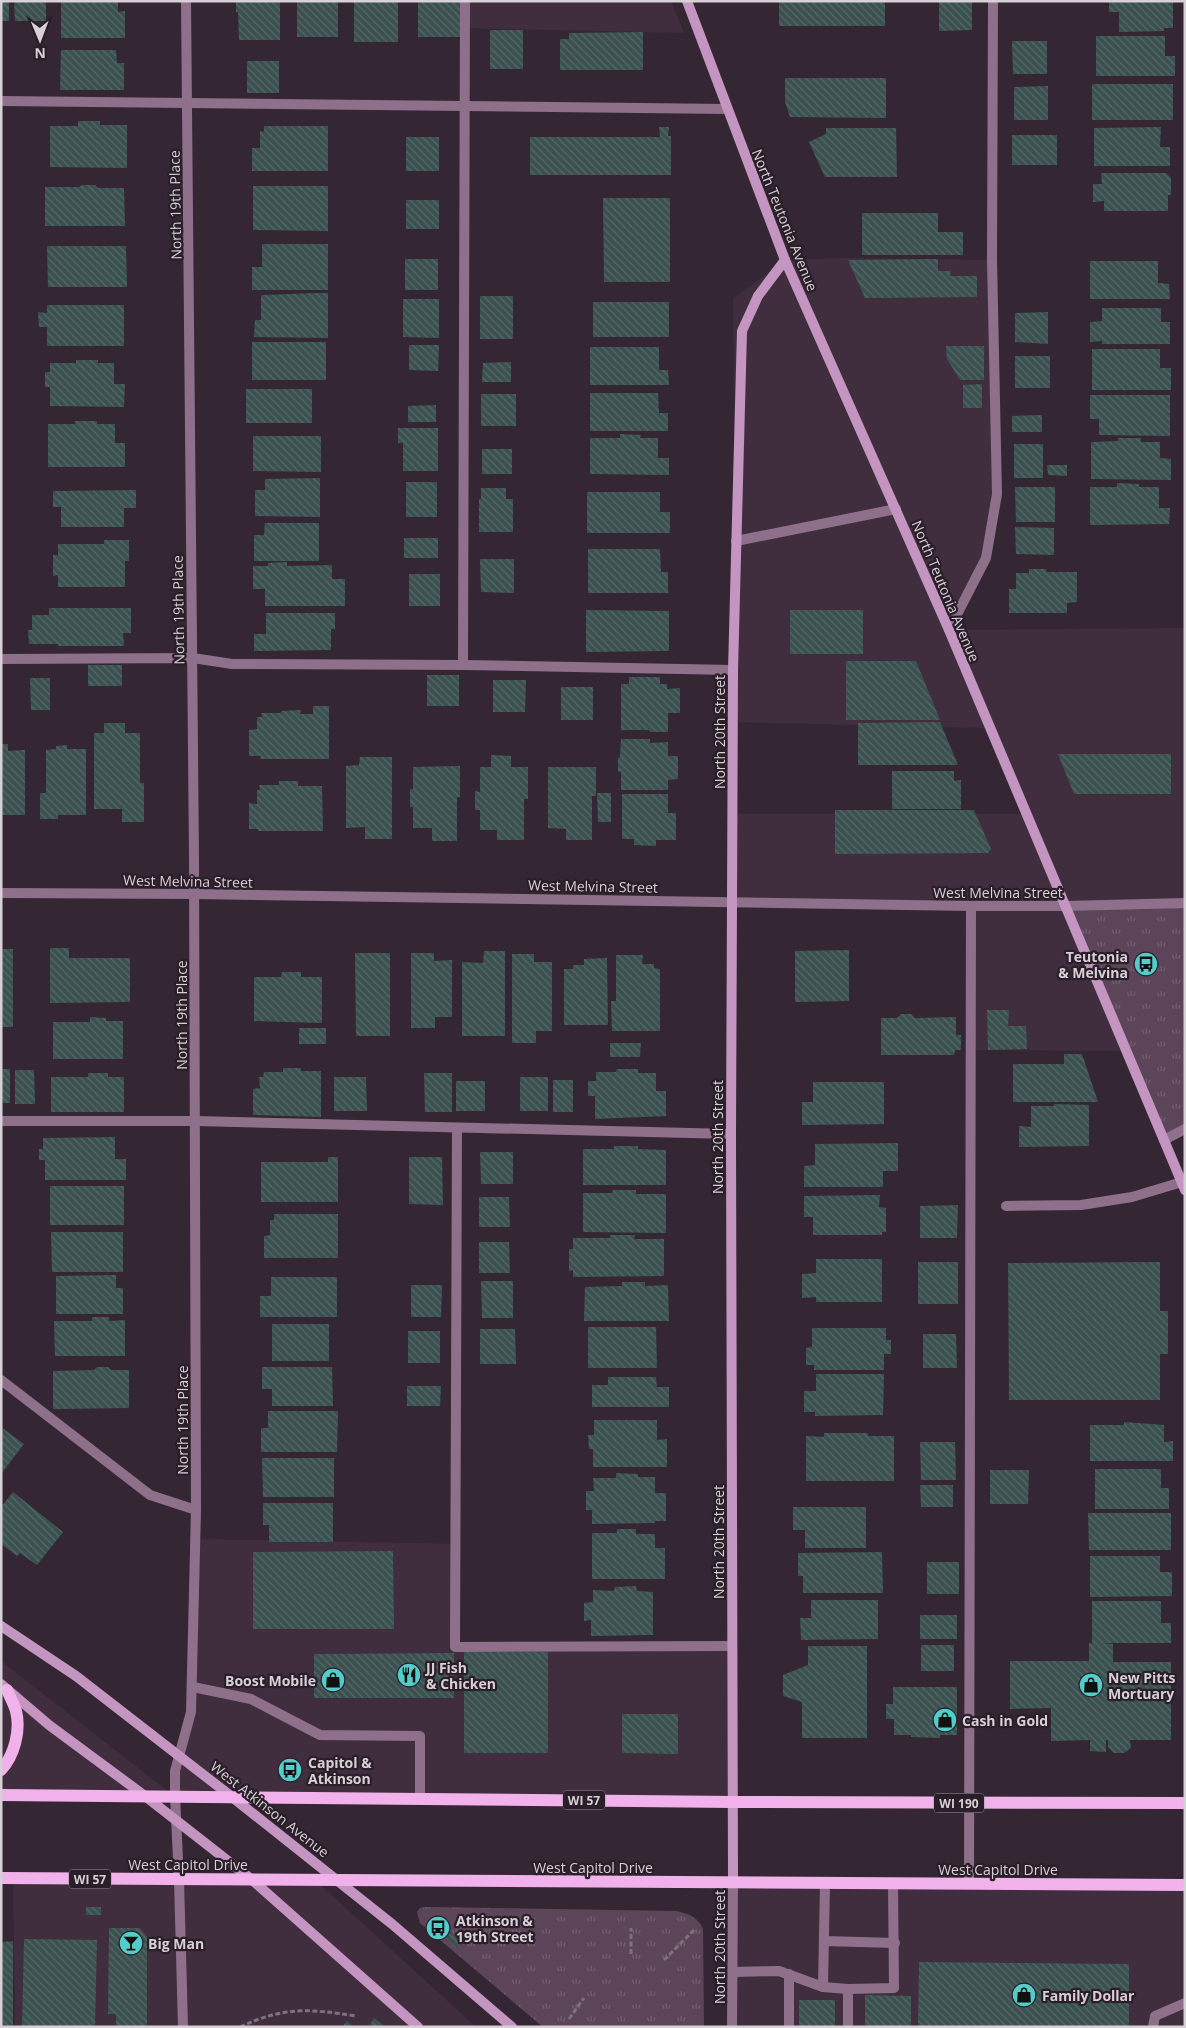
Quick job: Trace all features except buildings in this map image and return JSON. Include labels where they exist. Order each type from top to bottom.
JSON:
[{"type":"main road","name":"North Teutonia Avenue","points":[[687,1],[785,260],[949,630],[1183,1186]]},
{"type":"main road","name":"North 20th Street","points":[[733,1883],[731,1134],[733,670],[742,332],[758,296],[785,260]]},
{"type":"main road","name":"West Atkinson Avenue","points":[[1,1626],[76,1676],[232,1797],[408,1937],[512,2027]]},
{"type":"main road","points":[[1,1770],[6,1765],[14,1748],[18,1730],[16,1711],[4,1687]]},
{"type":"main road","points":[[4,1687],[50,1725],[252,1879],[418,2027]]},
{"type":"main road","name":"WI 57","points":[[1,1795],[732,1802]]},
{"type":"main road","name":"WI 190","points":[[732,1802],[1185,1803]]},
{"type":"main road","name":"West Capitol Drive","points":[[1,1878],[1185,1885]]},
{"type":"street","name":"North 19th Place","points":[[183,2027],[179,1880],[174,1796],[175,1771],[190,1717],[193,1687],[196,1510],[195,894],[186,1]]},
{"type":"street","points":[[463,665],[463,106],[465,1]]},
{"type":"street","points":[[949,630],[986,558],[997,494],[992,260],[993,1]]},
{"type":"street","points":[[1,101],[727,109]]},
{"type":"street","points":[[736,541],[896,508]]},
{"type":"street","points":[[1,659],[193,658],[232,664],[463,665],[733,670]]},
{"type":"street","name":"West Melvina Street","points":[[1,893],[195,894],[971,906],[1185,903]]},
{"type":"street","points":[[969,1884],[971,906]]},
{"type":"street","points":[[1,1121],[195,1121],[731,1134]]},
{"type":"street","points":[[457,1128],[456,1647],[732,1646]]},
{"type":"street","points":[[1164,1140],[1185,1129]]},
{"type":"street","points":[[1006,1206],[1081,1205],[1132,1198],[1183,1186]]},
{"type":"street","points":[[1,1380],[150,1495],[196,1510]]},
{"type":"street","points":[[193,1687],[252,1699],[320,1735],[420,1736],[420,1798]]},
{"type":"street","name":"North 20th Street","points":[[732,2027],[733,1883]]},
{"type":"street","points":[[823,1988],[825,1883]]},
{"type":"street","points":[[733,1972],[779,1971],[823,1988],[894,1988],[893,1884]]},
{"type":"street","points":[[824,1941],[895,1943]]},
{"type":"street","points":[[789,1974],[789,2027]]},
{"type":"street","points":[[848,1989],[848,2027]]},
{"type":"street","points":[[1153,2027],[1155,2016],[1185,2003]]},
{"type":"path","points":[[630,1954],[631,1928]]},
{"type":"path","points":[[664,1960],[695,1929]]},
{"type":"path","points":[[569,2019],[584,1998]]},
{"type":"path","points":[[240,2027],[274,2013],[296,2010],[357,2016]]},
{"type":"shaded area","points":[[465,1],[671,1],[684,33],[465,28]]},
{"type":"shaded area","points":[[848,258],[992,260],[997,494],[986,558],[949,630],[1185,628],[1185,903],[1126,1051],[971,1050],[971,906],[732,902],[732,814],[1025,814],[988,728],[733,722],[736,541],[733,299],[785,260]]},
{"type":"shaded area","points":[[196,1539],[456,1544],[456,1647],[732,1646],[733,1802],[1,1795],[1,1661],[174,1796],[191,1712]]},
{"type":"shaded area","points":[[13,1878],[314,1879],[476,2027],[15,2027]]},
{"type":"shaded area","points":[[733,1883],[1185,1885],[1185,2027],[732,2027]]},
{"type":"green space","points":[[1185,903],[1185,1129],[1164,1140],[1065,906]]},
{"type":"green space","points":[[420,1908],[676,1911],[689,1915],[698,1921],[703,1929],[704,2027],[543,2027],[420,1923],[417,1912]]},
{"type":"place","name":"Teutonia & Melvina","points":[[1146,964]]},
{"type":"place","name":"JJ Fish & Chicken","points":[[409,1675]]},
{"type":"place","name":"Boost Mobile","points":[[333,1680]]},
{"type":"place","name":"New Pitts Mortuary","points":[[1091,1685]]},
{"type":"place","name":"Cash in Gold","points":[[945,1720]]},
{"type":"place","name":"Capitol & Atkinson","points":[[290,1770]]},
{"type":"place","name":"Atkinson & 19th Street","points":[[438,1928]]},
{"type":"place","name":"Big Man","points":[[131,1943]]},
{"type":"place","name":"Family Dollar","points":[[1024,1995]]}]
